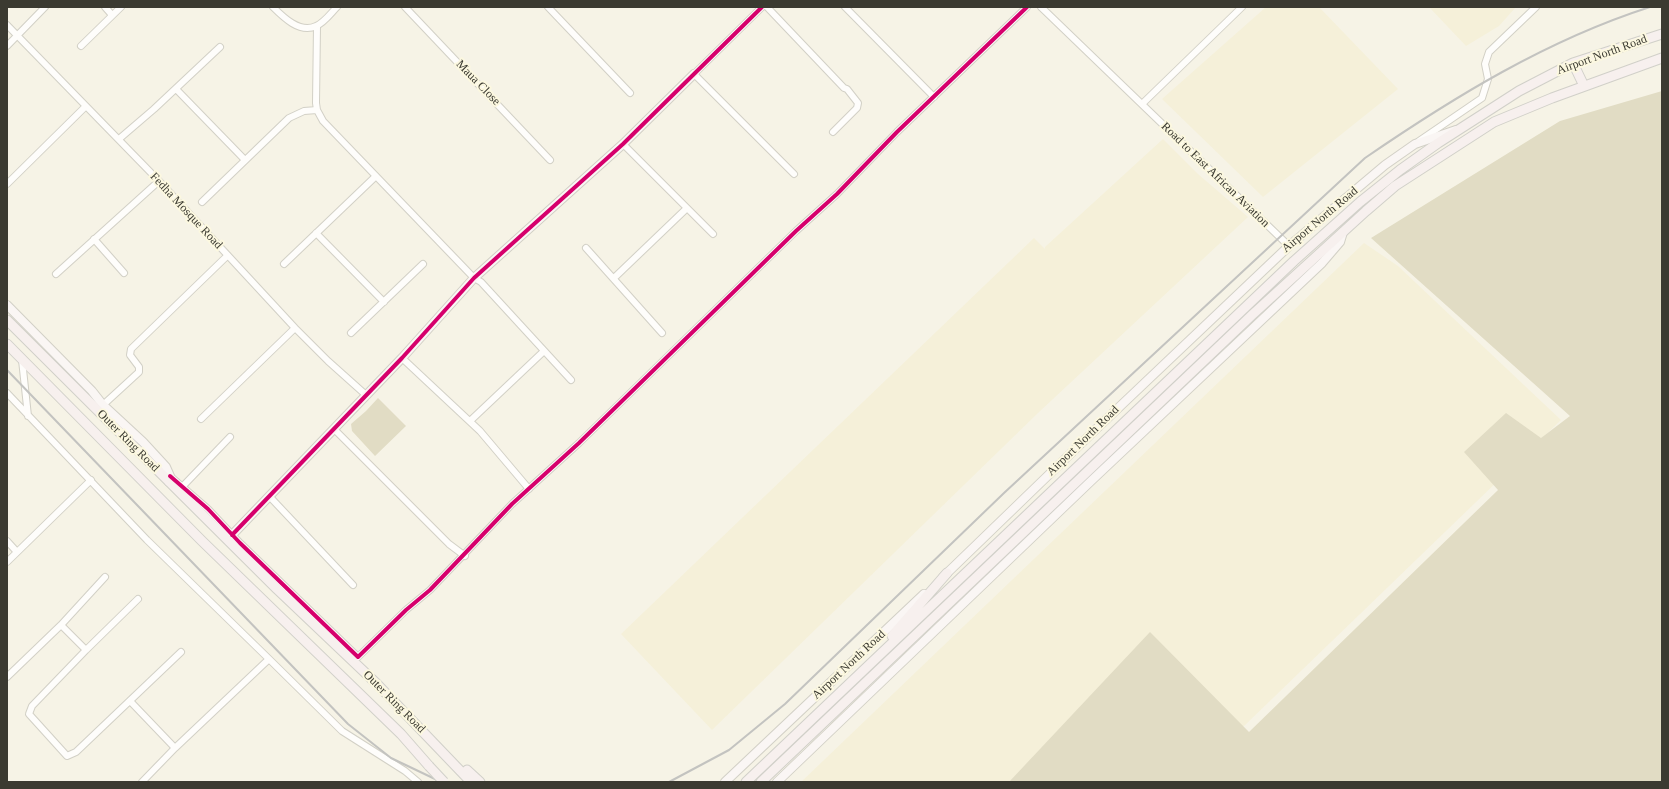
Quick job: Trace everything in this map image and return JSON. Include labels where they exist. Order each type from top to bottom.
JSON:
[{"type":"main road","name":"Airport North Road","points":[[746,782],[1300,256],[1360,202],[1400,170],[1461,128],[1519,91],[1573,63],[1662,34]]},
{"type":"main road","name":"Airport North Road","points":[[761,782],[1230,336],[1345,230],[1396,186],[1476,133],[1512,114],[1662,58]]},
{"type":"main road","points":[[1573,63],[1584,86]]},
{"type":"main road","points":[[231,539],[366,394],[402,358],[474,278],[623,144],[694,74]]},
{"type":"main road","name":"Airport North Road","points":[[725,782],[947,573],[1088,436],[1289,246],[1385,165],[1415,144],[1461,128]]},
{"type":"main road","name":"Airport North Road","points":[[777,782],[1090,482],[1317,268],[1336,247],[1345,230]]},
{"type":"main road","points":[[7,305],[92,391],[103,405],[143,442],[166,467],[169,479]]},
{"type":"main road","name":"Outer Ring Road","points":[[7,320],[377,684],[471,782]]},
{"type":"main road","name":"Outer Ring Road","points":[[7,344],[218,556],[401,734],[444,782]]},
{"type":"main road","points":[[879,655],[901,625],[947,573]]},
{"type":"main road","points":[[450,760],[466,770],[480,782]]},
{"type":"main road","points":[[429,766],[436,782]]},
{"type":"street","points":[[7,46],[45,7]]},
{"type":"street","points":[[105,7],[112,15]]},
{"type":"street","points":[[81,46],[121,7]]},
{"type":"street","points":[[273,7],[287,20],[298,26],[307,28],[317,26],[337,7]]},
{"type":"street","name":"Maua Close","points":[[405,7],[550,160]]},
{"type":"street","points":[[548,7],[630,93]]},
{"type":"street","points":[[762,7],[694,74],[794,174]]},
{"type":"street","points":[[767,7],[844,88],[847,89],[858,103],[857,108],[833,132]]},
{"type":"street","points":[[845,7],[934,97]]},
{"type":"street","points":[[169,479],[183,486],[231,539],[358,657],[464,556],[489,526],[578,444],[796,230],[838,194],[897,132],[1027,7]]},
{"type":"street","name":"Road to East African Aviation","points":[[1041,7],[1289,246]]},
{"type":"street","points":[[1142,104],[1242,7]]},
{"type":"street","points":[[1415,144],[1482,98],[1488,79],[1485,64],[1489,52],[1498,41],[1536,7]]},
{"type":"street","name":"Fedha Mosque Road","points":[[7,25],[85,107],[159,181],[295,328],[366,394]]},
{"type":"street","points":[[317,26],[317,110],[323,121],[474,278],[481,282],[571,380]]},
{"type":"street","points":[[118,139],[176,89],[220,47]]},
{"type":"street","points":[[176,89],[245,160]]},
{"type":"street","points":[[7,184],[85,107]]},
{"type":"street","points":[[202,202],[289,118],[304,111],[317,110]]},
{"type":"street","points":[[623,144],[686,209],[713,234]]},
{"type":"street","points":[[284,264],[376,176]]},
{"type":"street","points":[[56,274],[159,181]]},
{"type":"street","points":[[614,278],[686,209]]},
{"type":"street","points":[[316,233],[384,302]]},
{"type":"street","points":[[94,239],[124,273]]},
{"type":"street","points":[[586,248],[662,332]]},
{"type":"street","points":[[103,405],[139,372],[139,367],[130,355],[131,349],[227,256]]},
{"type":"street","points":[[351,333],[424,264]]},
{"type":"street","points":[[201,419],[295,328]]},
{"type":"street","points":[[470,421],[544,351]]},
{"type":"street","points":[[402,358],[470,421],[489,441],[529,489]]},
{"type":"street","points":[[22,359],[28,416]]},
{"type":"street","points":[[7,393],[142,535],[342,731],[405,771],[418,782]]},
{"type":"street","points":[[334,429],[449,544],[464,556]]},
{"type":"street","points":[[183,486],[230,437]]},
{"type":"street","points":[[7,562],[91,480]]},
{"type":"street","points":[[270,497],[353,585]]},
{"type":"street","points":[[7,541],[17,552]]},
{"type":"street","points":[[7,677],[61,625],[105,577]]},
{"type":"street","points":[[138,598],[32,706],[29,714],[30,717],[67,756],[76,752],[181,652]]},
{"type":"street","points":[[61,625],[86,650]]},
{"type":"street","points":[[142,782],[175,748],[269,659]]},
{"type":"street","points":[[130,700],[175,748]]},
{"type":"shaded area","points":[[1266,7],[1319,7],[1398,89],[1263,197],[1162,99]]},
{"type":"shaded area","points":[[1429,7],[1516,7],[1499,26],[1466,46]]},
{"type":"shaded area","points":[[1662,91],[1662,782],[1009,782],[1150,632],[1249,732],[1498,490],[1464,452],[1506,413],[1541,438],[1570,416],[1371,238],[1560,121]]},
{"type":"shaded area","points":[[1163,139],[1198,174],[1248,217],[1038,413],[712,730],[621,634],[1034,238],[1045,249],[1045,247]]},
{"type":"shaded area","points":[[1364,243],[1398,266],[1561,420],[1186,782],[801,782]]},
{"type":"shaded area","points":[[378,398],[406,426],[375,456],[352,431],[351,424]]},
{"type":"railway","points":[[669,782],[729,750],[785,704],[1004,493],[1365,158],[1433,113],[1502,72],[1575,36],[1612,20],[1650,7]]},
{"type":"railway","points":[[7,370],[348,724],[391,758],[435,779],[447,782]]},
{"type":"cycle path","points":[[232,535],[402,358],[474,278],[623,144],[762,7]]},
{"type":"cycle path","points":[[170,476],[208,509],[240,543],[358,657],[406,610],[430,590],[512,504],[579,443],[796,231],[837,194],[897,132],[1027,7]]}]
